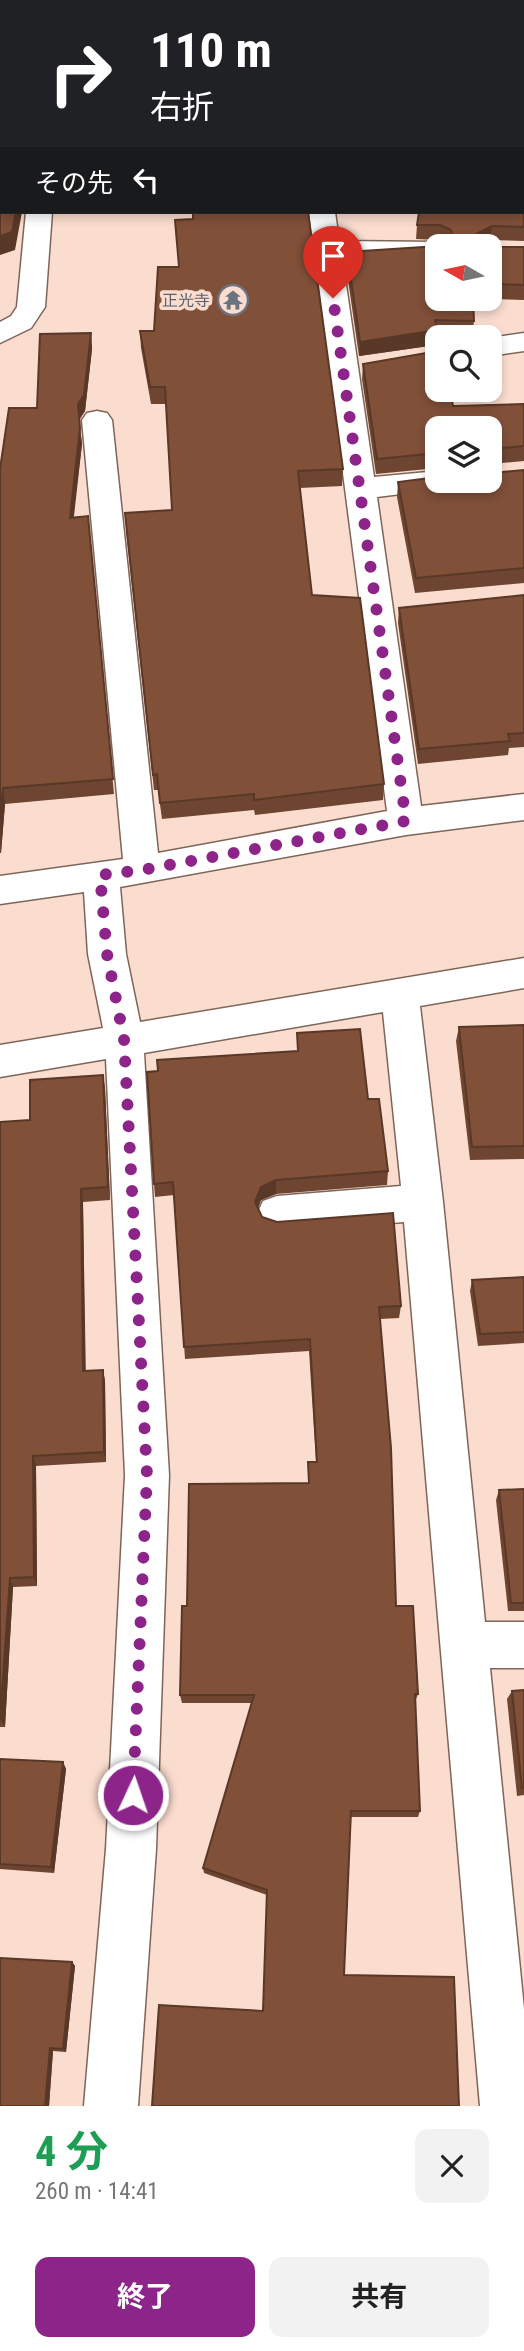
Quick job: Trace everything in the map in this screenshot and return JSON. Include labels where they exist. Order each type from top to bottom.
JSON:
[{"type":"street","points":[[0,334],[21,322],[31,307],[39,214]]},
{"type":"street","points":[[322,214],[327,249],[357,368],[359,488],[390,609],[406,821]]},
{"type":"street","points":[[327,249],[425,250]]},
{"type":"street","points":[[502,345],[524,342]]},
{"type":"street","points":[[97,421],[142,870]]},
{"type":"street","points":[[359,488],[425,482]]},
{"type":"street","points":[[0,890],[142,870],[406,821],[524,807]]},
{"type":"street","points":[[100,875],[107,954],[124,1039],[147,1475],[131,1849],[111,2106]]},
{"type":"street","points":[[0,1061],[524,973]]},
{"type":"street","points":[[400,995],[423,1202],[507,2106]]},
{"type":"street","points":[[277,1214],[423,1202]]},
{"type":"street","points":[[465,1645],[524,1645]]},
{"type":"building","points":[[0,214],[16,214],[12,232],[0,236]]},
{"type":"building","points":[[193,214],[308,214],[343,469],[298,471],[312,595],[360,598],[384,784],[254,800],[254,794],[160,803],[157,774],[153,775],[125,513],[172,510],[165,387],[150,387],[140,331],[154,331],[158,267],[179,267],[175,220],[193,219]]},
{"type":"building","points":[[419,214],[524,214],[524,227],[492,226],[478,233],[484,234],[452,234],[451,230],[440,225],[417,225]]},
{"type":"building","points":[[425,247],[425,312],[474,312],[474,321],[435,320],[436,325],[425,325],[425,332],[360,342],[347,252]]},
{"type":"building","points":[[502,247],[524,247],[524,285],[502,284]]},
{"type":"building","points":[[91,333],[84,395],[78,404],[80,428],[70,518],[88,516],[113,779],[3,788],[0,816],[0,469],[9,408],[37,408],[40,334]]},
{"type":"building","points":[[425,353],[425,402],[452,402],[453,406],[524,404],[524,446],[502,448],[502,416],[425,416],[425,454],[377,459],[363,364]]},
{"type":"building","points":[[524,470],[524,568],[416,578],[398,482],[425,479],[425,493],[502,493],[502,472]]},
{"type":"building","points":[[524,595],[524,733],[508,734],[510,741],[419,749],[399,608]]},
{"type":"building","points":[[524,1025],[524,1146],[472,1147],[459,1027]]},
{"type":"building","points":[[360,1029],[368,1099],[379,1099],[388,1171],[276,1180],[261,1187],[255,1202],[262,1217],[277,1222],[393,1213],[401,1306],[379,1307],[391,1448],[396,1606],[413,1606],[420,1811],[351,1811],[344,1975],[454,1977],[459,2106],[152,2106],[159,2005],[263,2011],[267,1890],[203,1868],[254,1695],[180,1695],[182,1606],[187,1606],[189,1484],[309,1483],[308,1462],[317,1462],[310,1339],[184,1347],[173,1182],[154,1184],[147,1072],[158,1071],[157,1060],[298,1051],[297,1033]]},
{"type":"building","points":[[103,1075],[108,1187],[81,1189],[83,1371],[103,1370],[104,1452],[33,1456],[34,1577],[10,1578],[0,1720],[0,1122],[30,1120],[30,1080]]},
{"type":"building","points":[[524,1277],[524,1332],[480,1334],[472,1280]]},
{"type":"building","points":[[524,1489],[524,1603],[511,1603],[499,1490]]},
{"type":"building","points":[[524,1690],[524,1788],[522,1788],[512,1691]]},
{"type":"building","points":[[0,1759],[63,1762],[51,1867],[0,1864]]},
{"type":"building","points":[[0,1958],[72,1962],[63,2049],[50,2048],[45,2106],[0,2106]]},
{"type":"place","name":"正光寺","points":[[233,300]]},
{"type":"route","points":[[133,1795],[147,1475],[124,1039],[107,954],[100,875],[142,870],[406,821],[333,298]]}]
